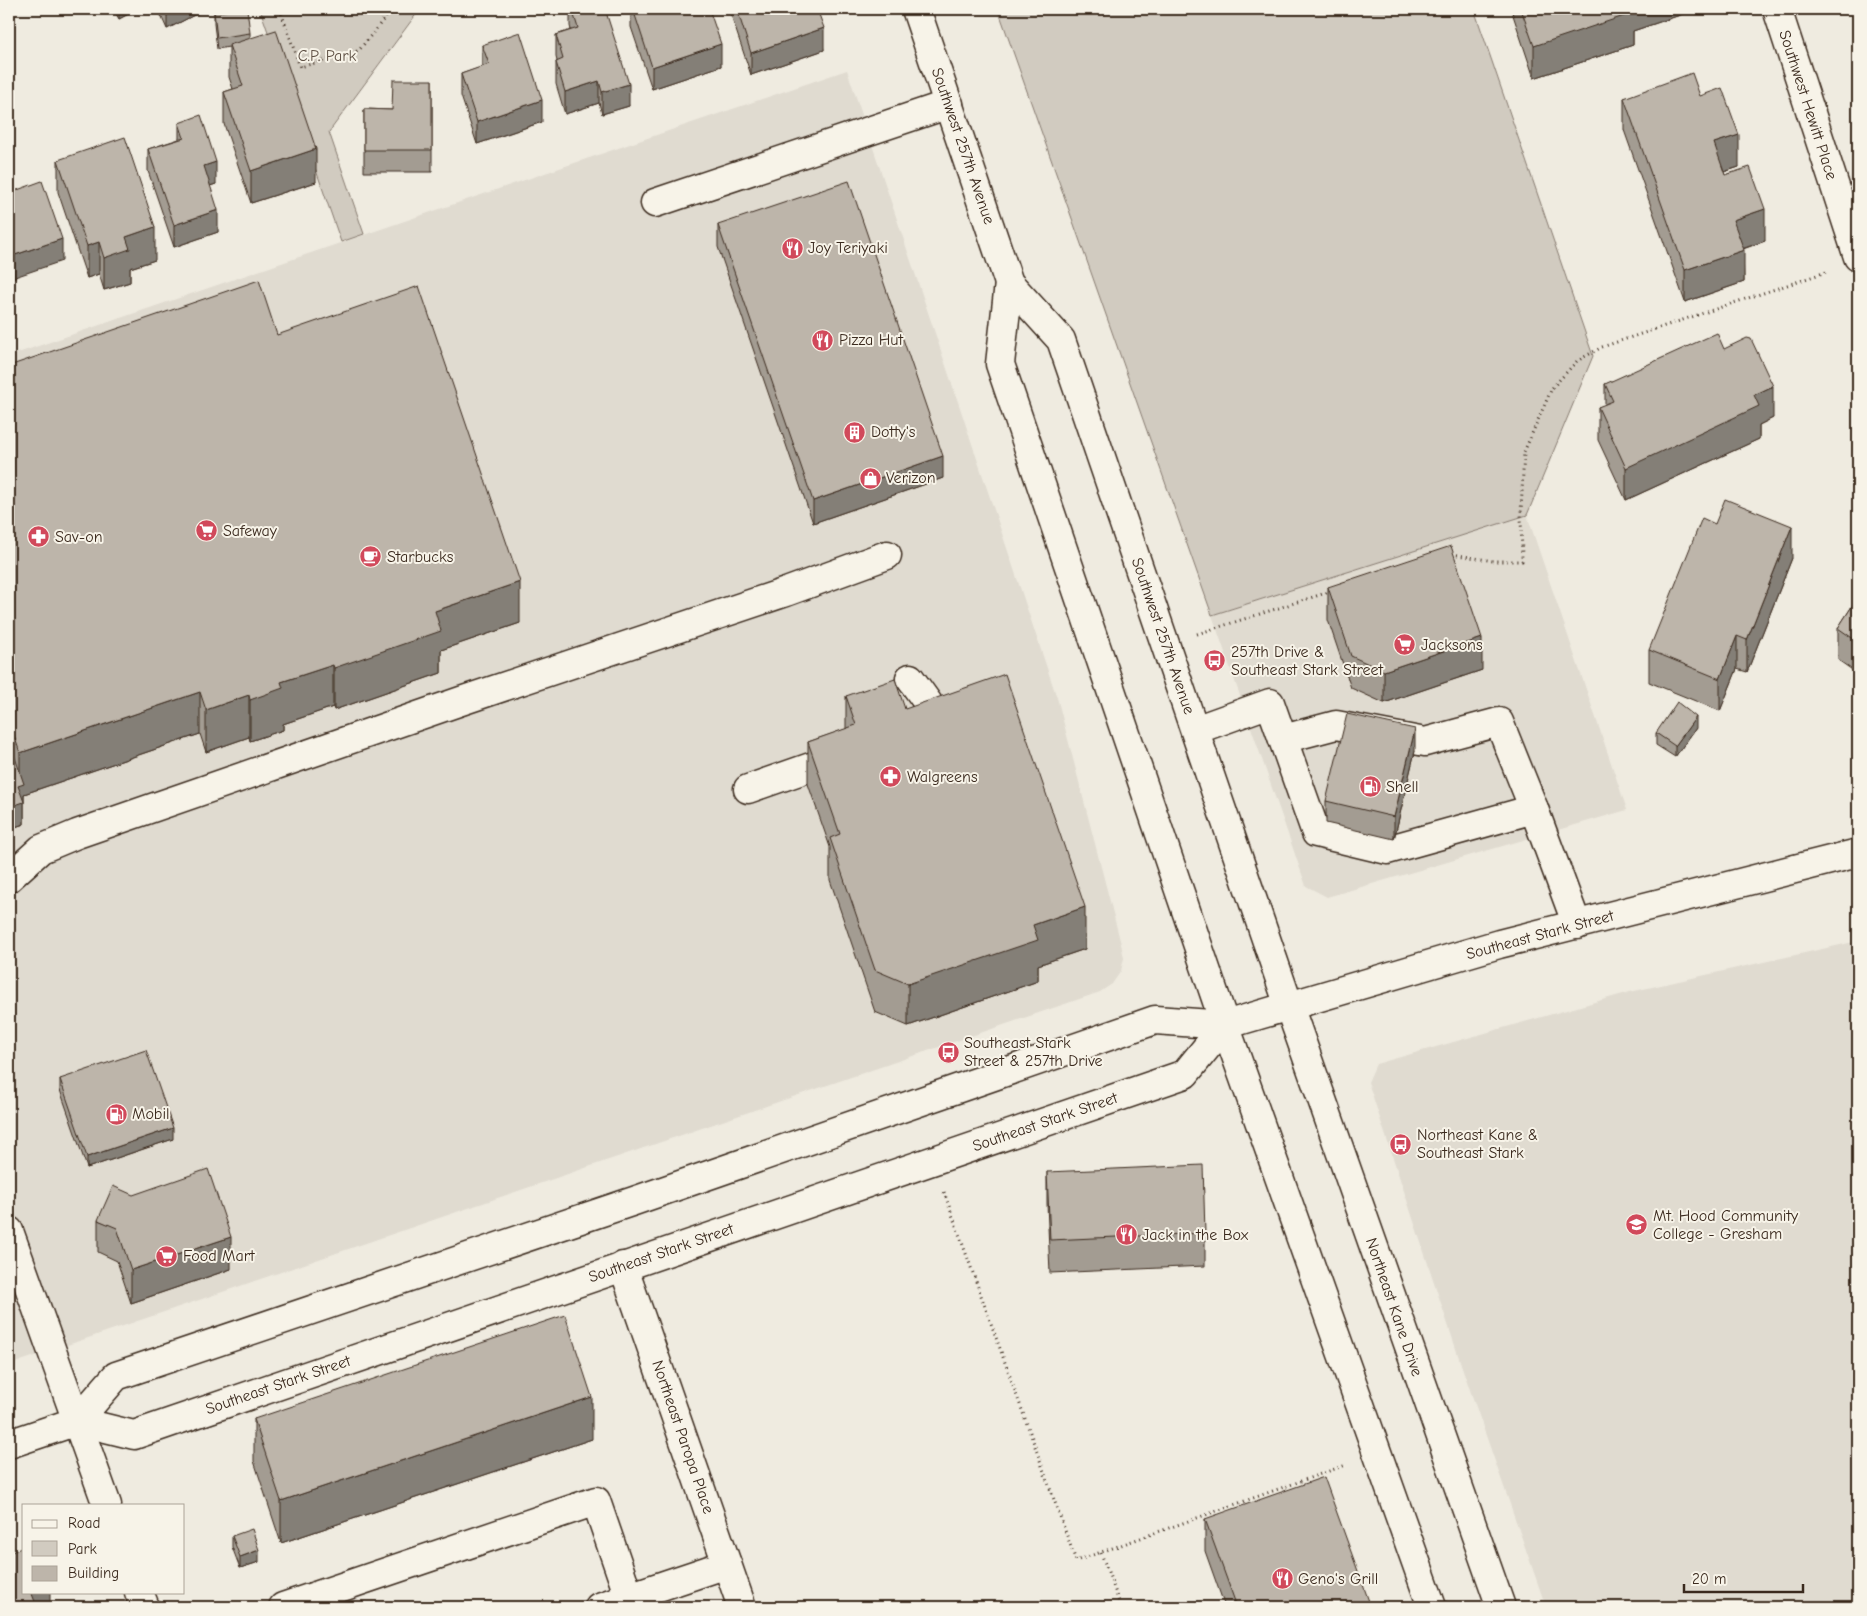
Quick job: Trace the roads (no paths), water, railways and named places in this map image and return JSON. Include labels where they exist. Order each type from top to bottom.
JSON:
[{"type":"main road","name":"Southwest 257th Avenue","points":[[916,9],[1009,283],[1062,340],[1289,1006]]},
{"type":"main road","name":"Southwest Hewitt Place","points":[[1777,9],[1858,257]]},
{"type":"main road","points":[[655,203],[949,104]]},
{"type":"main road","name":"Southwest 257th Avenue","points":[[1009,283],[1000,364],[1225,1025]]},
{"type":"main road","points":[[9,878],[41,850],[77,834],[452,704],[786,592],[887,555]]},
{"type":"main road","points":[[900,736],[924,721],[928,702],[910,678]]},
{"type":"main road","points":[[1195,730],[1270,704],[1316,833],[1387,850],[1534,809]]},
{"type":"main road","points":[[1283,739],[1336,725],[1425,742],[1499,722],[1577,924]]},
{"type":"main road","points":[[748,789],[851,753]]},
{"type":"main road","name":"Southeast Stark Street","points":[[1225,1025],[1185,1074],[134,1434],[77,1421],[116,1376],[634,1201],[1155,1020],[1225,1025],[1499,944],[1858,854]]},
{"type":"main road","name":"Northeast Kane Drive","points":[[1289,1006],[1501,1607]]},
{"type":"main road","points":[[1225,1025],[1432,1607]]},
{"type":"main road","points":[[9,1231],[107,1504]]},
{"type":"main road","name":"Northeast Paropa Place","points":[[623,1266],[742,1607]]},
{"type":"main road","points":[[9,1444],[77,1421]]},
{"type":"main road","points":[[283,1607],[596,1501],[629,1597]]},
{"type":"main road","points":[[599,1607],[727,1564]]},
{"type":"main road","points":[[140,1594],[144,1607]]},
{"type":"place","name":"Joy Teriyaki","points":[[792,248]]},
{"type":"place","name":"Pizza Hut","points":[[823,340]]},
{"type":"place","name":"Dotty's","points":[[855,432]]},
{"type":"place","name":"Verizon","points":[[870,478]]},
{"type":"place","name":"Safeway","points":[[207,531]]},
{"type":"place","name":"Sav-on","points":[[39,537]]},
{"type":"place","name":"Starbucks","points":[[371,557]]},
{"type":"place","name":"Jacksons","points":[[1405,645]]},
{"type":"place","name":"257th Drive & Southeast Stark Street","points":[[1215,661]]},
{"type":"place","name":"Walgreens","points":[[891,777]]},
{"type":"place","name":"Shell","points":[[1370,787]]},
{"type":"place","name":"Southeast Stark Street & 257th Drive","points":[[948,1052]]},
{"type":"place","name":"Mobil","points":[[116,1114]]},
{"type":"place","name":"Northeast Kane & Southeast Stark","points":[[1401,1144]]},
{"type":"place","name":"Mt. Hood Community College - Gresham","points":[[1637,1225]]},
{"type":"place","name":"Jack in the Box","points":[[1126,1235]]},
{"type":"place","name":"Food Mart","points":[[167,1256]]},
{"type":"place","name":"Geno's Grill","points":[[1282,1579]]},
{"type":"park label","name":"C.P. Park","points":[[327,56]]}]
